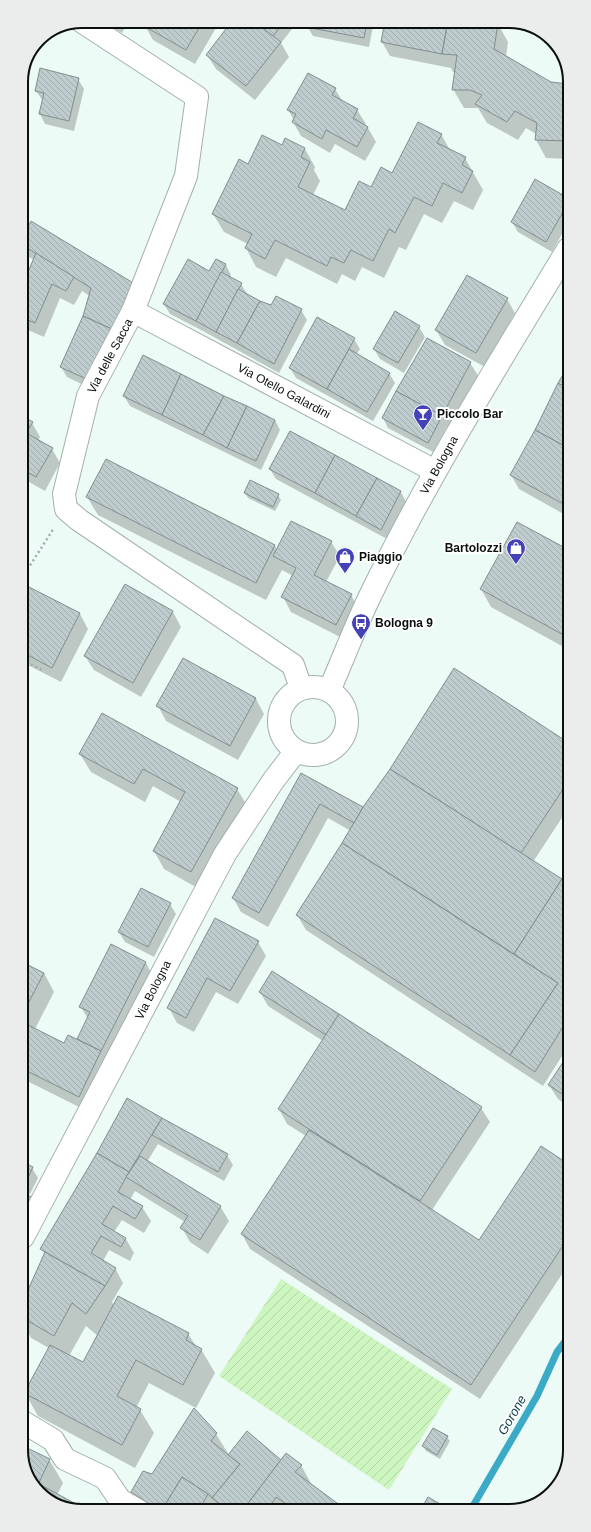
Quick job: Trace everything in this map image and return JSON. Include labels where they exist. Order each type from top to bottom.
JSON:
[{"type":"street","name":"Via delle Sacca","points":[[66,509],[64,494],[88,396],[133,311],[186,176],[197,97],[92,28]]},
{"type":"street","name":"Via Bologna","points":[[329,691],[370,596],[435,471],[470,410],[563,257]]},
{"type":"street","name":"Via Otello Galardini","points":[[133,311],[435,471]]},
{"type":"street","points":[[66,509],[79,520],[293,665],[301,688]]},
{"type":"street","points":[[320,687],[329,691],[343,704],[347,714],[346,728],[341,742],[325,753],[315,755],[296,751],[288,745],[279,728],[281,708],[293,693],[301,688],[320,687]]},
{"type":"street","name":"Via Bologna","points":[[28,1228],[225,854],[273,781],[296,751]]},
{"type":"street","points":[[28,1425],[53,1440],[65,1459],[105,1478],[120,1500],[127,1504]]},
{"type":"path","points":[[28,569],[66,509]]},
{"type":"path","points":[[28,663],[44,671]]},
{"type":"green space","points":[[281,1279],[452,1389],[389,1490],[219,1376]]},
{"type":"building","points":[[148,28],[199,28],[186,50]]},
{"type":"building","points":[[227,28],[263,28],[281,42],[246,86],[206,55]]},
{"type":"building","points":[[263,28],[279,28],[273,36]]},
{"type":"building","points":[[311,28],[366,28],[364,38]]},
{"type":"building","points":[[384,28],[447,28],[442,54],[381,42]]},
{"type":"building","points":[[447,28],[497,28],[494,49],[551,82],[563,83],[563,141],[535,140],[537,123],[515,111],[507,122],[475,104],[482,95],[470,90],[452,90],[457,55],[442,54]]},
{"type":"building","points":[[40,68],[79,78],[69,121],[39,114],[44,93],[35,91]]},
{"type":"building","points":[[308,73],[336,88],[332,95],[358,109],[353,118],[368,127],[357,147],[326,130],[322,139],[292,122],[296,114],[287,110]]},
{"type":"building","points":[[418,122],[442,134],[437,143],[466,157],[462,165],[473,171],[462,193],[443,183],[432,206],[414,197],[395,233],[389,229],[373,261],[351,250],[344,263],[331,257],[327,266],[275,240],[265,259],[245,248],[252,234],[212,214],[239,159],[248,164],[262,135],[282,145],[285,138],[305,148],[301,157],[310,162],[298,187],[345,210],[359,181],[371,187],[381,167],[392,173]]},
{"type":"building","points":[[535,179],[563,195],[563,212],[546,242],[511,222]]},
{"type":"building","points":[[31,221],[135,284],[116,331],[83,316],[91,288],[28,248],[28,227]]},
{"type":"building","points":[[36,253],[74,277],[66,291],[52,284],[35,323],[28,320],[28,272]]},
{"type":"building","points":[[188,259],[209,271],[216,259],[226,264],[196,321],[163,304]]},
{"type":"building","points":[[221,272],[242,283],[216,332],[196,321]]},
{"type":"building","points":[[467,275],[508,298],[476,353],[435,330]]},
{"type":"building","points":[[238,289],[260,301],[237,343],[216,332]]},
{"type":"building","points":[[276,296],[302,309],[274,364],[237,343],[260,301],[271,305]]},
{"type":"building","points":[[395,311],[420,326],[398,363],[373,349]]},
{"type":"building","points":[[83,316],[116,331],[93,382],[60,367]]},
{"type":"building","points":[[317,317],[355,338],[327,389],[289,368]]},
{"type":"building","points":[[427,338],[471,362],[442,416],[396,391]]},
{"type":"building","points":[[349,349],[390,373],[367,412],[327,389]]},
{"type":"building","points":[[143,355],[181,374],[162,415],[123,396]]},
{"type":"building","points":[[181,374],[224,396],[203,435],[162,415]]},
{"type":"building","points":[[563,374],[563,386],[558,383]]},
{"type":"building","points":[[558,383],[563,386],[563,445],[535,430]]},
{"type":"building","points":[[396,391],[442,416],[428,443],[382,418]]},
{"type":"building","points":[[224,396],[247,406],[227,448],[203,435]]},
{"type":"building","points":[[247,406],[275,420],[256,461],[227,448]]},
{"type":"building","points":[[28,419],[33,422],[28,430]]},
{"type":"building","points":[[535,430],[563,445],[563,504],[510,475]]},
{"type":"building","points":[[290,431],[335,455],[315,493],[269,469]]},
{"type":"building","points":[[28,434],[53,448],[36,477],[28,472]]},
{"type":"building","points":[[335,455],[377,478],[356,516],[315,493]]},
{"type":"building","points":[[106,459],[275,545],[256,583],[86,497]]},
{"type":"building","points":[[377,478],[401,491],[381,530],[356,516]]},
{"type":"building","points":[[250,480],[279,494],[273,507],[244,493]]},
{"type":"building","points":[[291,521],[332,541],[314,575],[352,594],[336,625],[281,597],[296,568],[273,556]]},
{"type":"building","points":[[517,522],[563,547],[563,635],[480,589]]},
{"type":"building","points":[[125,584],[173,611],[133,683],[84,656]]},
{"type":"building","points":[[29,587],[80,613],[52,668],[28,655]]},
{"type":"building","points":[[183,658],[256,698],[230,746],[156,706]]},
{"type":"building","points":[[454,668],[563,739],[563,789],[521,853],[390,769]]},
{"type":"building","points":[[102,713],[238,788],[191,872],[153,851],[185,792],[143,769],[134,784],[79,754]]},
{"type":"building","points":[[390,769],[562,879],[514,954],[342,843],[363,807]]},
{"type":"building","points":[[301,773],[363,807],[354,823],[320,804],[259,913],[232,898]]},
{"type":"building","points":[[342,843],[558,983],[510,1055],[296,915]]},
{"type":"building","points":[[563,877],[563,1027],[535,1072],[510,1055],[558,983],[514,954]]},
{"type":"building","points":[[141,888],[171,903],[148,947],[118,932]]},
{"type":"building","points":[[215,918],[259,941],[230,991],[207,978],[186,1018],[167,1008]]},
{"type":"building","points":[[111,944],[146,962],[101,1051],[77,1039],[90,1012],[79,1007]]},
{"type":"building","points":[[28,965],[44,973],[28,1004]]},
{"type":"building","points":[[272,971],[339,1014],[326,1035],[259,992]]},
{"type":"building","points":[[339,1014],[482,1107],[420,1201],[278,1109]]},
{"type":"building","points":[[28,1025],[64,1043],[68,1035],[101,1051],[79,1097],[28,1072]]},
{"type":"building","points":[[563,1062],[563,1094],[548,1085]]},
{"type":"building","points":[[127,1098],[162,1118],[129,1172],[97,1153]]},
{"type":"building","points":[[162,1118],[228,1154],[218,1172],[152,1135]]},
{"type":"building","points":[[309,1130],[479,1240],[541,1146],[563,1160],[563,1246],[471,1385],[241,1234]]},
{"type":"building","points":[[97,1153],[129,1172],[118,1192],[143,1206],[135,1219],[113,1206],[102,1224],[126,1238],[121,1247],[101,1236],[91,1253],[116,1268],[105,1286],[40,1249]]},
{"type":"building","points":[[140,1156],[221,1206],[200,1240],[180,1228],[188,1216],[126,1177]]},
{"type":"building","points":[[28,1164],[33,1167],[28,1178]]},
{"type":"building","points":[[28,1195],[38,1200],[28,1219]]},
{"type":"building","points":[[45,1252],[105,1286],[86,1314],[72,1303],[54,1336],[28,1321],[28,1290]]},
{"type":"building","points":[[118,1296],[189,1333],[186,1340],[202,1349],[183,1385],[136,1360],[117,1396],[141,1409],[122,1445],[28,1395],[28,1386],[50,1345],[83,1362]]},
{"type":"building","points":[[194,1408],[217,1433],[211,1441],[240,1464],[212,1498],[182,1477],[166,1504],[150,1504],[131,1492],[143,1471],[152,1474]]},
{"type":"building","points":[[433,1428],[448,1436],[437,1455],[422,1446]]},
{"type":"building","points":[[247,1431],[281,1460],[248,1504],[220,1504],[212,1498],[240,1464],[228,1455]]},
{"type":"building","points":[[28,1448],[50,1459],[39,1483],[32,1471],[28,1457]]},
{"type":"building","points":[[286,1453],[302,1465],[295,1472],[337,1503],[286,1504],[276,1497],[272,1504],[248,1504]]},
{"type":"building","points":[[182,1477],[208,1494],[202,1504],[166,1504]]},
{"type":"building","points":[[40,1485],[75,1504],[55,1497]]},
{"type":"building","points":[[428,1497],[440,1504],[424,1504]]},
{"type":"waterway","name":"Gorone","points":[[474,1504],[537,1396],[557,1352],[563,1344]]},
{"type":"place","name":"Piccolo Bar","points":[[423,431]]},
{"type":"place","name":"Bartolozzi","points":[[516,565]]},
{"type":"place","name":"Piaggio","points":[[345,574]]},
{"type":"place","name":"Bologna 9","points":[[361,640]]}]
